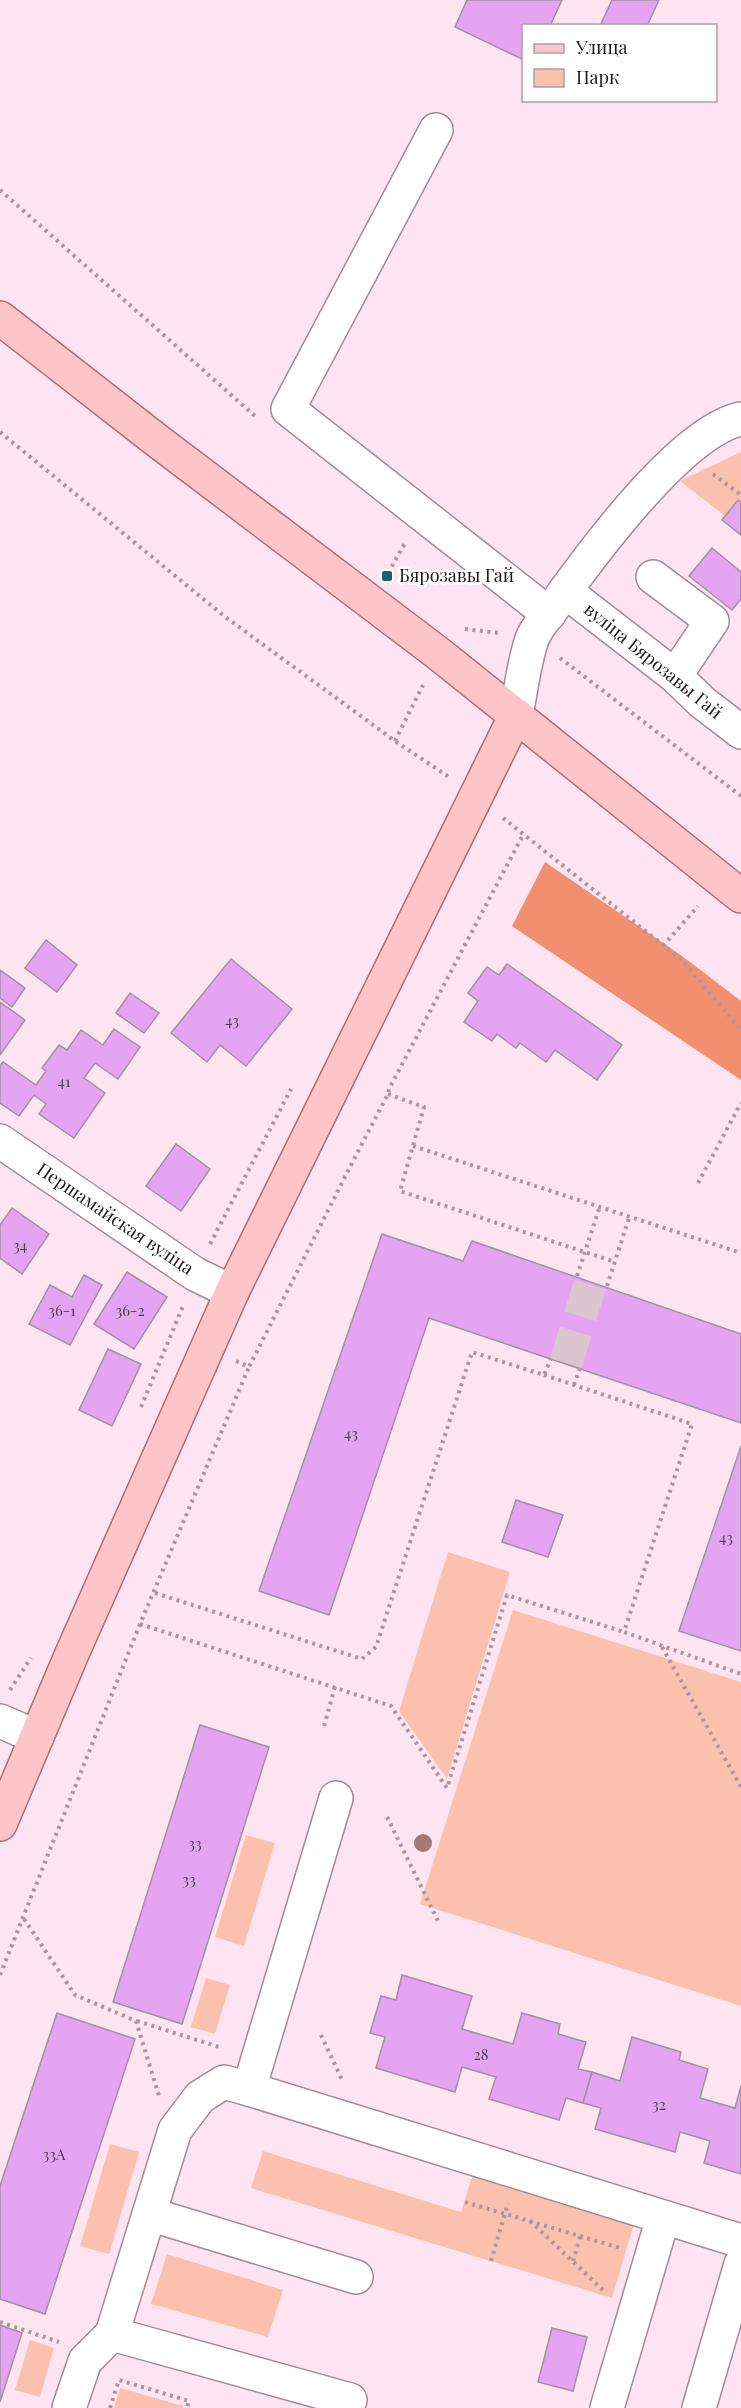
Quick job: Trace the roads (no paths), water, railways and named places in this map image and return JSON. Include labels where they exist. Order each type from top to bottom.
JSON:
[{"type":"main road","points":[[0,318],[516,715],[731,888]]},
{"type":"main road","points":[[0,1824],[232,1292],[516,715]]},
{"type":"street","points":[[436,130],[288,409],[549,614]]},
{"type":"street","name":"вуліца Бярозавы Гай","points":[[516,715],[549,614],[601,542],[683,452],[700,440],[741,419]]},
{"type":"street","points":[[653,577],[712,621],[675,676]]},
{"type":"street","name":"вуліца Бярозавы Гай","points":[[549,614],[675,676],[702,702],[741,732]]},
{"type":"street","name":"Першамайская вуліца","points":[[0,1141],[195,1274],[232,1292]]},
{"type":"street","points":[[0,1721],[37,1737]]},
{"type":"street","points":[[249,2089],[336,1798]]},
{"type":"street","points":[[69,2408],[86,2361],[112,2334],[175,2130],[200,2097],[224,2082],[741,2241]]},
{"type":"street","points":[[149,2214],[356,2277]]},
{"type":"street","points":[[607,2408],[663,2218]]},
{"type":"street","points":[[699,2408],[741,2264]]},
{"type":"street","points":[[112,2334],[350,2400]]},
{"type":"tunnel","points":[[566,1363],[591,1281]]},
{"type":"place","name":"Бярозавы Гай","points":[[387,576]]}]
